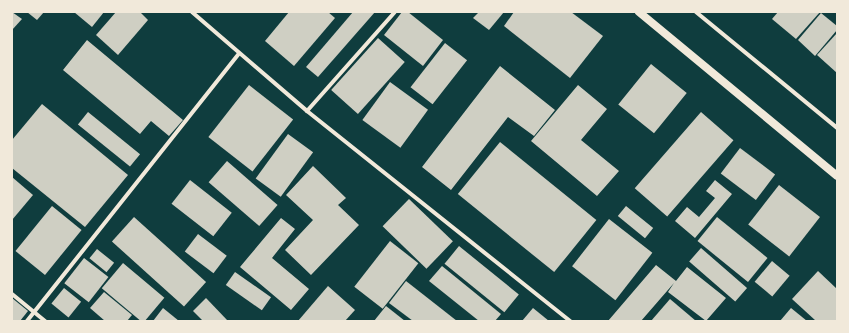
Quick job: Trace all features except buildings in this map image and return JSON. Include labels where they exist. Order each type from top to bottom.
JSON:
[{"type":"main road","points":[[639,12],[837,176]]},
{"type":"street","points":[[192,12],[307,111],[570,321]]},
{"type":"street","points":[[307,111],[395,12]]},
{"type":"street","points":[[696,12],[837,128]]},
{"type":"street","points":[[27,321],[239,54]]},
{"type":"street","points":[[12,294],[45,321]]}]
